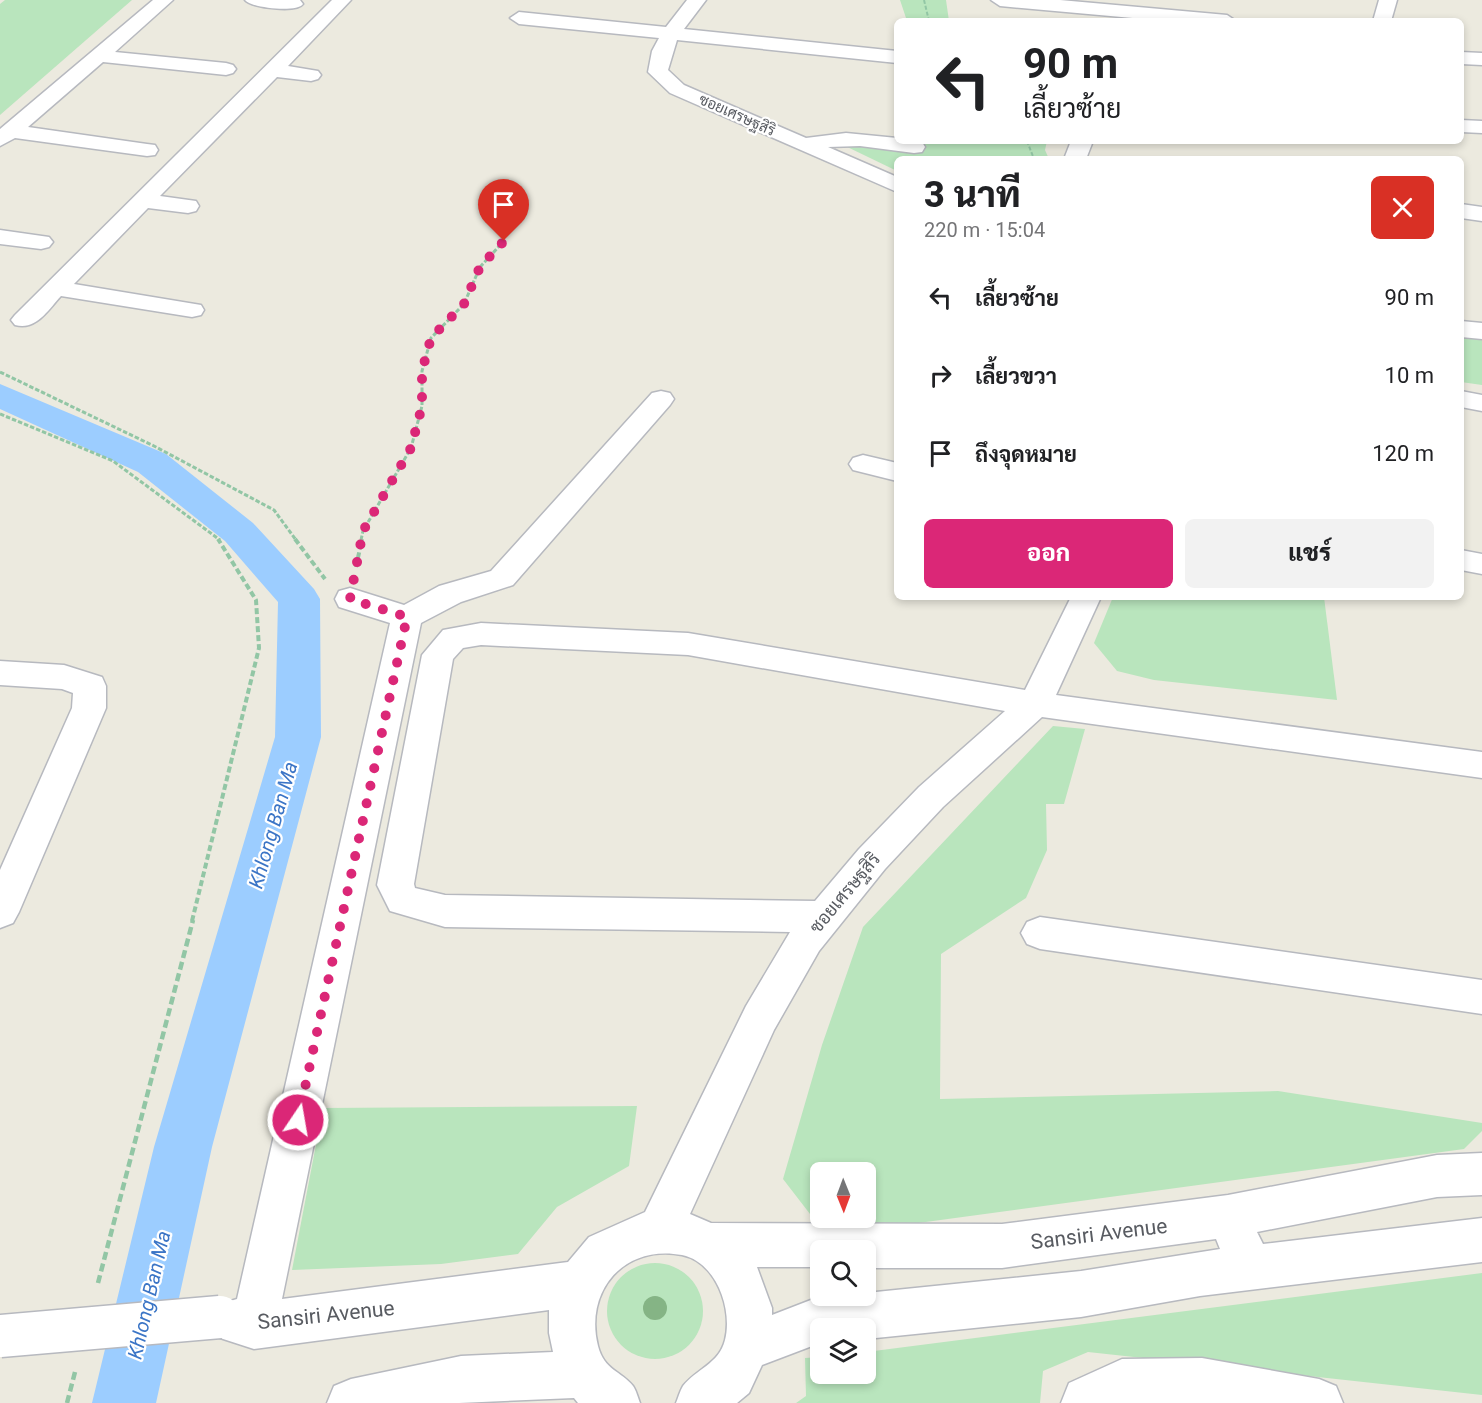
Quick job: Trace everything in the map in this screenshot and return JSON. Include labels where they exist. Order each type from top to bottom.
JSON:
[{"type":"street","points":[[5,136],[164,0]]},
{"type":"street","points":[[254,0],[294,4]]},
{"type":"street","points":[[24,320],[342,0]]},
{"type":"street","name":"ซอยเศรษฐสิริ","points":[[697,0],[670,34],[658,54],[658,72],[676,89],[894,184]]},
{"type":"street","points":[[1000,0],[1197,18]]},
{"type":"street","points":[[1383,18],[1388,0]]},
{"type":"street","points":[[519,18],[894,57]]},
{"type":"street","points":[[99,56],[226,69]]},
{"type":"street","points":[[1464,58],[1482,59]]},
{"type":"street","points":[[272,70],[311,75]]},
{"type":"street","points":[[1464,126],[1482,127]]},
{"type":"street","points":[[5,136],[147,150]]},
{"type":"street","points":[[804,145],[838,139],[874,140],[894,144]]},
{"type":"street","points":[[897,144],[914,147]]},
{"type":"street","points":[[142,201],[188,206]]},
{"type":"street","points":[[1464,211],[1482,214]]},
{"type":"street","points":[[0,237],[41,242]]},
{"type":"street","points":[[55,288],[192,310]]},
{"type":"street","points":[[1464,329],[1482,331]]},
{"type":"street","points":[[350,599],[407,617],[450,594],[502,578],[661,399]]},
{"type":"street","points":[[1464,400],[1482,403]]},
{"type":"street","points":[[863,464],[894,470]]},
{"type":"street","points":[[1464,561],[1482,564]]},
{"type":"street","name":"ซอยเศรษฐสิริ","points":[[659,1232],[760,1018],[806,940],[872,859],[931,797],[1035,704],[1085,600]]},
{"type":"street","points":[[237,1321],[407,617]]},
{"type":"street","points":[[824,917],[445,911],[403,900],[395,885],[438,655],[454,638],[481,634],[687,644],[1035,704],[1482,765]]},
{"type":"street","points":[[0,672],[64,677],[90,686],[89,708],[0,912]]},
{"type":"street","points":[[1040,933],[1482,997]]},
{"type":"street","name":"Sansiri Avenue","points":[[711,1245],[1002,1246],[1116,1233],[1228,1216],[1437,1176],[1482,1174]]},
{"type":"street","points":[[1228,1216],[1251,1268]]},
{"type":"street","points":[[600,1388],[572,1345],[571,1313],[580,1283],[600,1257],[625,1240],[653,1231],[682,1232],[711,1245],[731,1262],[745,1288],[751,1319],[747,1348],[733,1375],[713,1396],[700,1403]]},
{"type":"street","points":[[747,1348],[816,1321],[1081,1294],[1251,1268],[1482,1240]]},
{"type":"street","name":"Sansiri Avenue","points":[[0,1336],[237,1321],[580,1283]]},
{"type":"street","points":[[351,1403],[461,1379],[600,1388]]},
{"type":"street","points":[[1085,1403],[1086,1400],[1122,1383],[1202,1382],[1319,1403]]},
{"type":"path","points":[[924,0],[928,18]]},
{"type":"path","points":[[0,372],[154,446],[274,510],[332,588],[350,599],[363,531],[411,448],[422,406],[422,371],[431,338],[464,304],[480,267],[504,241]]},
{"type":"path","points":[[0,414],[113,461],[221,541],[256,600],[259,648],[200,891],[96,1289]]},
{"type":"path","points":[[67,1403],[76,1369]]},
{"type":"green space","points":[[5,0],[132,0],[0,115],[0,4]]},
{"type":"green space","points":[[900,0],[946,0],[949,18],[906,18]]},
{"type":"green space","points":[[839,143],[907,151],[910,144],[1046,144],[1045,150],[1048,156],[894,156],[894,170]]},
{"type":"green space","points":[[1464,337],[1482,339],[1482,385],[1464,382]]},
{"type":"green space","points":[[1112,600],[1324,600],[1337,700],[1154,680],[1117,671],[1094,643]]},
{"type":"green space","points":[[1053,726],[1085,729],[1064,804],[1046,804],[1047,850],[1026,898],[941,954],[940,1099],[1278,1091],[1482,1123],[1482,1131],[1464,1149],[874,1229],[870,1228],[876,1228],[876,1162],[810,1162],[810,1214],[783,1179],[822,1045],[863,927]]},
{"type":"green space","points":[[637,1106],[629,1166],[557,1207],[518,1254],[441,1264],[292,1270],[323,1108]]},
{"type":"green space","points":[[655,1263],[673,1267],[689,1277],[699,1293],[703,1311],[699,1329],[689,1345],[673,1355],[655,1359],[637,1355],[621,1345],[611,1329],[607,1311],[611,1293],[621,1277],[637,1267]]},
{"type":"green space","points":[[1482,1273],[1482,1395],[1088,1352],[1043,1371],[1040,1403],[796,1403],[806,1396],[805,1358],[810,1358],[810,1384],[876,1384],[876,1351]]},
{"type":"waterway","name":"Khlong Ban Ma","points":[[0,395],[152,463],[239,532],[299,599],[298,737],[183,1147],[124,1403]]},
{"type":"route","points":[[298,1120],[407,617],[350,599],[363,531],[411,448],[422,406],[422,371],[431,338],[464,304],[480,267],[504,241]]}]
